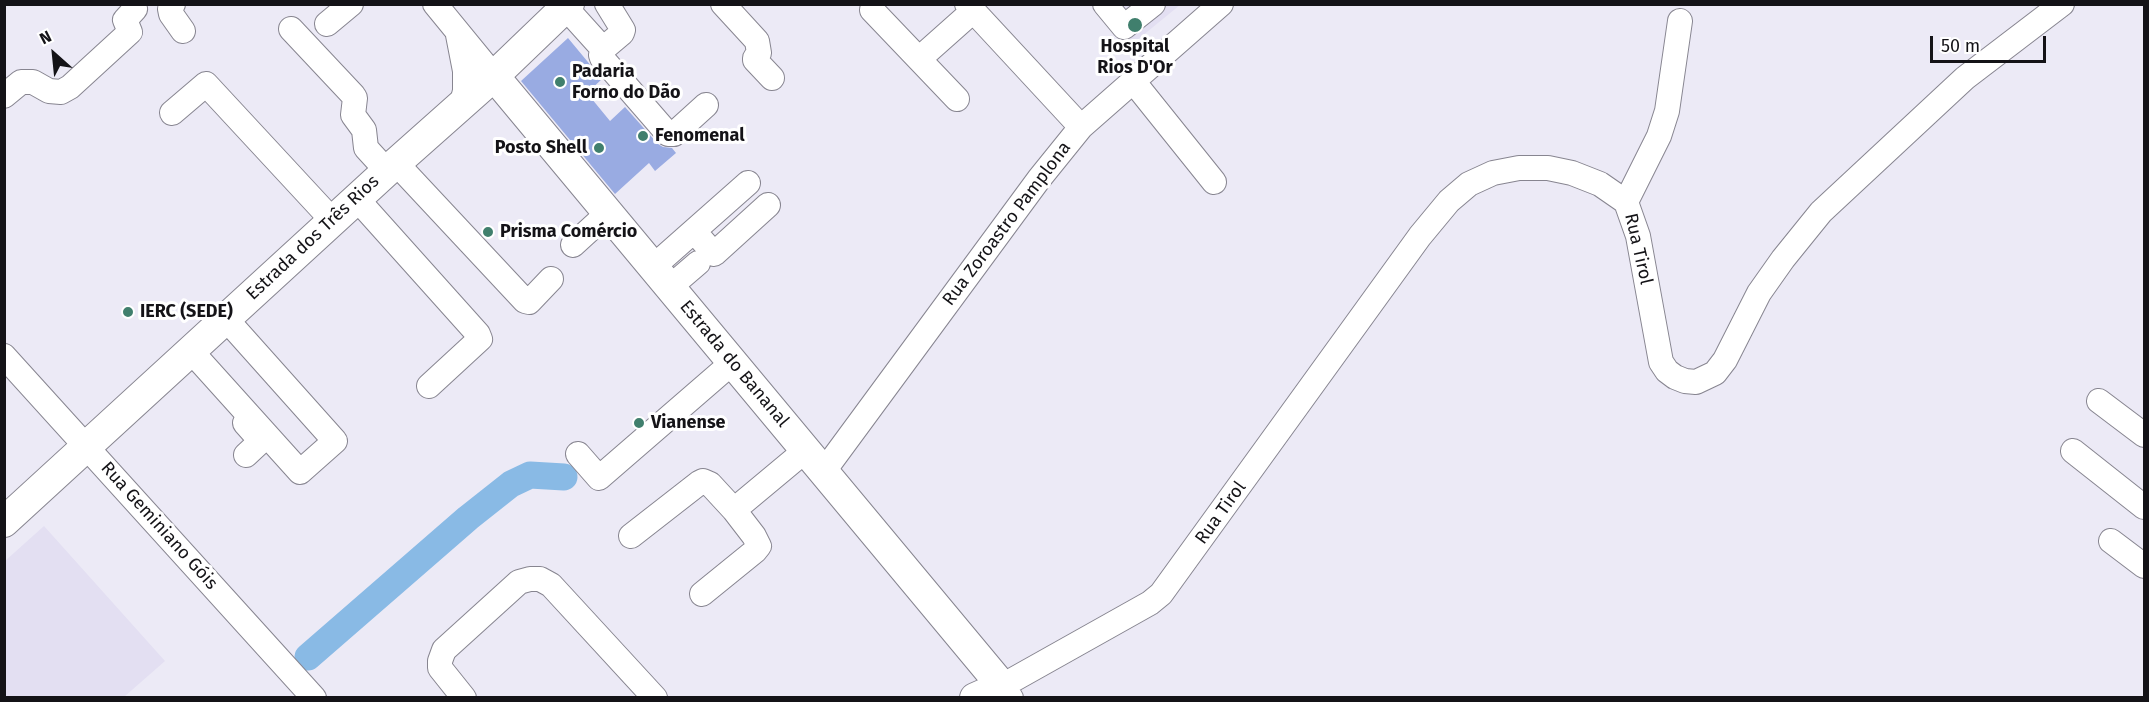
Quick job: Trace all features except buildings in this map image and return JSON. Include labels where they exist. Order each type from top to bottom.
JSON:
[{"type":"main road","name":"Estrada dos Três Rios","points":[[4,522],[568,6]]},
{"type":"main road","name":"Estrada do Bananal","points":[[494,76],[960,635],[996,694]]},
{"type":"main road","points":[[958,698],[969,675],[968,658],[960,635]]},
{"type":"street","points":[[4,96],[21,82],[33,82],[49,91],[61,92],[70,87],[130,32],[125,20],[135,9],[133,4]]},
{"type":"street","points":[[173,4],[170,9],[171,14],[183,31]]},
{"type":"street","points":[[327,24],[351,4]]},
{"type":"street","name":"Estrada do Bananal","points":[[435,4],[494,76]]},
{"type":"street","points":[[607,4],[623,30],[603,50],[602,58],[668,134],[674,134],[706,105]]},
{"type":"street","points":[[723,4],[757,41],[759,53],[755,60],[772,78]]},
{"type":"street","points":[[1105,4],[1124,27],[1153,4]]},
{"type":"street","name":"Rua Zoroastro Pamplona","points":[[734,510],[815,461],[1082,127],[1221,4]]},
{"type":"street","name":"Rua Tirol","points":[[996,694],[1150,603],[1161,594],[1420,236],[1449,201],[1469,184],[1493,173],[1519,168],[1548,168],[1572,173],[1600,184],[1626,202],[1638,236],[1661,362],[1667,371],[1685,381],[1696,382],[1715,373],[1725,360],[1759,293],[1821,212],[1965,78],[2062,4]]},
{"type":"street","points":[[568,6],[603,50]]},
{"type":"street","points":[[919,59],[970,8],[1082,127]]},
{"type":"street","points":[[872,10],[957,99]]},
{"type":"street","points":[[1626,202],[1659,136],[1667,111],[1680,21]]},
{"type":"street","points":[[291,29],[355,98],[353,115],[364,130],[366,148],[391,167],[525,301],[529,302],[552,279]]},
{"type":"street","name":"Estrada do Bananal","points":[[457,30],[465,71],[465,91],[462,103]]},
{"type":"street","points":[[1133,81],[1214,182]]},
{"type":"street","points":[[172,113],[206,84],[333,221]]},
{"type":"street","points":[[662,277],[694,231],[748,183]]},
{"type":"street","points":[[357,199],[480,339],[429,386]]},
{"type":"street","points":[[694,231],[714,254],[768,205]]},
{"type":"street","points":[[573,245],[608,213]]},
{"type":"street","points":[[662,277],[698,263]]},
{"type":"street","points":[[187,354],[300,472],[335,441],[226,319]]},
{"type":"street","points":[[187,354],[261,441],[246,455]]},
{"type":"street","name":"Rua Geminiano Góis","points":[[4,356],[314,698]]},
{"type":"street","points":[[578,454],[599,477],[733,362]]},
{"type":"street","points":[[2099,401],[2145,435]]},
{"type":"street","points":[[2073,451],[2145,507]]},
{"type":"street","points":[[631,536],[703,481],[710,484],[734,510],[759,546],[702,594]]},
{"type":"street","points":[[2111,541],[2145,566]]},
{"type":"street","points":[[464,698],[440,669],[444,650],[519,582],[530,579],[540,579],[551,585],[655,698]]},
{"type":"shaded area","name":"Hospital Rios D'Or","points":[[1097,5],[1180,5],[1131,45]]},
{"type":"shaded area","points":[[44,526],[165,661],[124,697],[5,697],[5,561]]},
{"type":"waterway","points":[[308,657],[468,518],[511,484],[530,475],[564,477]]},
{"type":"place","name":"Hospital Rios D'Or","points":[[1135,25]]},
{"type":"place","name":"Padaria Forno do Dão","points":[[560,82]]},
{"type":"place","name":"Fenomenal","points":[[643,136]]},
{"type":"place","name":"Posto Shell","points":[[599,148]]},
{"type":"place","name":"Prisma Comércio","points":[[488,232]]},
{"type":"place","name":"IERC (SEDE)","points":[[128,312]]},
{"type":"place","name":"Vianense","points":[[639,423]]}]
